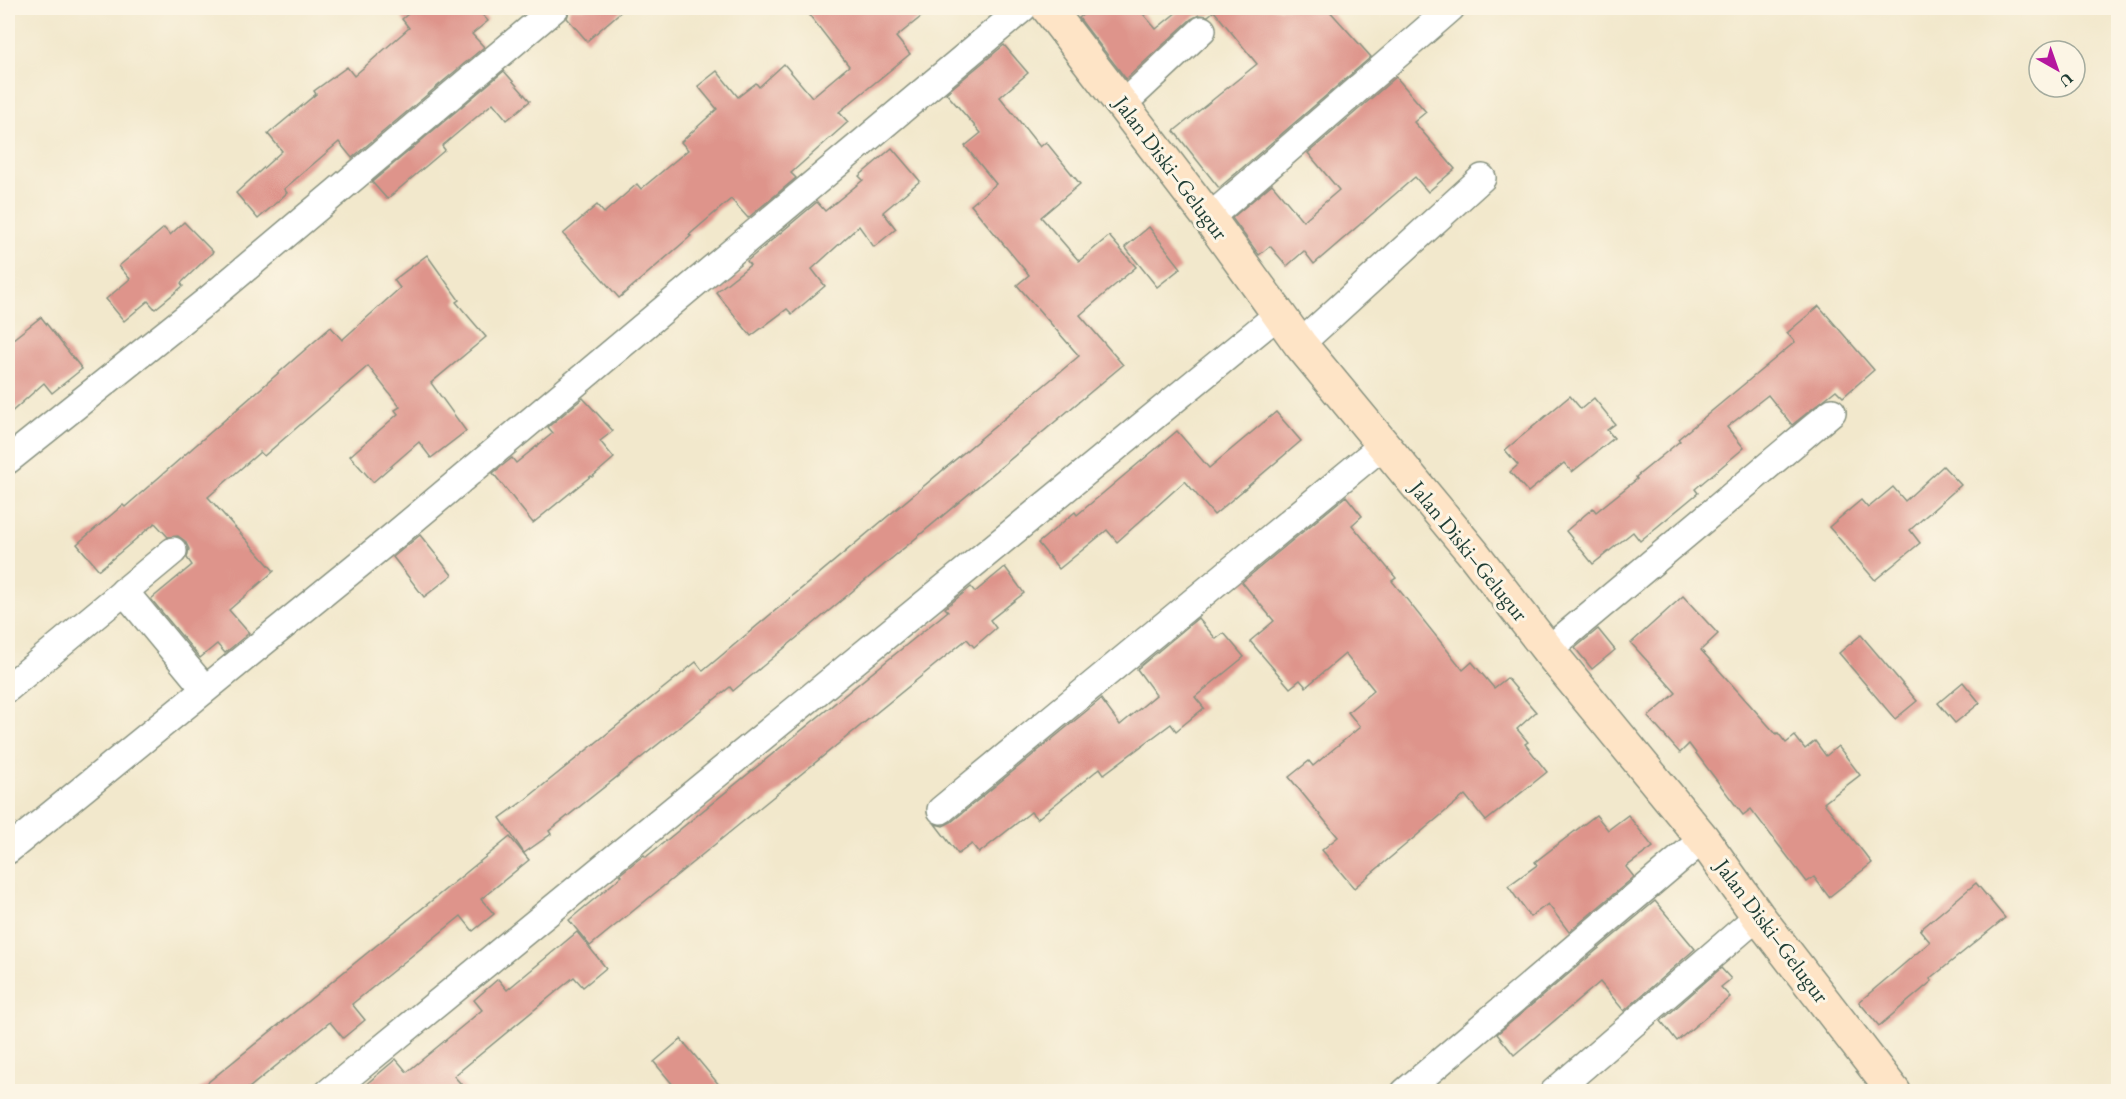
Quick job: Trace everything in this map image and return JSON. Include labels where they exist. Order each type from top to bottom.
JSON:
[{"type":"main road","name":"Jalan Diski–Gelugur","points":[[1048,8],[1209,218],[1300,344],[1473,553],[1548,650],[1703,839],[1758,916],[1894,1092]]},
{"type":"street","points":[[8,460],[208,300],[555,8]]},
{"type":"street","points":[[8,850],[395,535],[1023,8]]},
{"type":"street","points":[[1209,218],[1451,8]]},
{"type":"street","points":[[1123,104],[1202,30]]},
{"type":"street","points":[[1300,344],[1482,178]]},
{"type":"street","points":[[329,1092],[1280,314]]},
{"type":"street","points":[[1548,650],[1832,412]]},
{"type":"street","points":[[941,810],[1383,446]]},
{"type":"street","points":[[8,688],[173,550]]},
{"type":"street","points":[[124,591],[205,689]]},
{"type":"street","points":[[1405,1092],[1703,839]]},
{"type":"street","points":[[1554,1092],[1758,916]]},
{"type":"building","points":[[415,8],[476,8],[488,21],[472,34],[484,47],[352,158],[339,142],[284,189],[287,193],[258,219],[236,193],[282,151],[268,134],[316,94],[314,91],[347,67],[354,76],[409,28],[402,19]]},
{"type":"building","points":[[570,8],[625,8],[587,41],[567,18]]},
{"type":"building","points":[[804,8],[932,8],[896,37],[910,54],[839,112],[848,122],[791,173],[796,178],[748,218],[731,199],[619,298],[563,234],[597,205],[604,213],[637,184],[641,189],[688,150],[681,142],[717,109],[698,86],[717,71],[738,97],[756,83],[759,87],[784,64],[812,97],[849,66]]},
{"type":"building","points":[[1091,8],[1138,8],[1156,29],[1182,8],[1327,8],[1371,57],[1219,188],[1174,131],[1257,64],[1214,11],[1208,16],[1199,15],[1191,19],[1126,79],[1079,18]]},
{"type":"building","points":[[1004,45],[1028,73],[1000,97],[1040,147],[1046,142],[1080,184],[1041,217],[1079,261],[1109,236],[1136,267],[1080,315],[1123,365],[733,691],[730,687],[549,831],[551,834],[524,853],[500,818],[696,662],[703,671],[1079,356],[1017,285],[1029,275],[971,205],[996,184],[965,146],[981,133],[946,93]]},
{"type":"building","points":[[504,71],[530,101],[507,120],[493,103],[442,146],[445,150],[387,199],[372,182]]},
{"type":"building","points":[[1396,77],[1426,112],[1414,122],[1455,169],[1428,192],[1415,177],[1314,264],[1304,251],[1287,266],[1270,246],[1259,255],[1232,218],[1272,184],[1303,221],[1339,190],[1308,153]]},
{"type":"building","points":[[892,148],[920,181],[883,212],[896,229],[874,247],[859,226],[812,269],[825,286],[792,314],[787,309],[751,336],[716,292],[750,265],[747,261],[817,202],[825,211],[863,180],[859,176]]},
{"type":"building","points":[[184,222],[213,252],[181,283],[183,286],[155,309],[148,301],[124,321],[106,299],[130,279],[119,266],[164,228],[170,235]]},
{"type":"building","points":[[1149,227],[1181,268],[1157,287],[1125,247]]},
{"type":"building","points":[[427,255],[459,300],[456,302],[486,337],[431,383],[466,431],[431,458],[419,442],[373,482],[350,456],[398,414],[395,410],[400,407],[368,366],[264,456],[260,452],[208,497],[274,571],[229,610],[249,633],[225,653],[217,644],[200,658],[151,599],[192,565],[187,558],[189,549],[185,541],[178,536],[168,537],[155,523],[99,570],[77,544],[123,505],[125,507],[331,327],[342,340],[400,288],[394,280]]},
{"type":"building","points":[[1819,306],[1874,370],[1843,397],[1836,390],[1792,425],[1768,395],[1727,427],[1744,448],[1695,489],[1698,493],[1640,541],[1633,532],[1593,564],[1566,531],[1593,508],[1596,512],[1637,479],[1636,477],[1680,441],[1678,439],[1795,342],[1787,333]]},
{"type":"building","points":[[41,317],[82,369],[52,393],[44,383],[8,415],[8,343]]},
{"type":"building","points":[[1570,396],[1581,409],[1594,398],[1615,424],[1607,430],[1614,438],[1572,472],[1564,463],[1528,492],[1510,472],[1518,465],[1505,450]]},
{"type":"building","points":[[583,398],[613,431],[600,441],[614,458],[533,523],[493,473],[512,458],[516,463],[553,433],[548,427]]},
{"type":"building","points":[[1276,412],[1301,441],[1214,515],[1185,481],[1117,542],[1107,530],[1059,569],[1038,543],[1075,512],[1077,515],[1177,431],[1209,468]]},
{"type":"building","points":[[1943,466],[1961,485],[1910,530],[1920,543],[1875,580],[1829,527],[1861,500],[1868,508],[1893,487],[1905,501]]},
{"type":"building","points":[[1346,496],[1362,516],[1352,525],[1396,578],[1392,581],[1463,670],[1472,662],[1494,688],[1507,678],[1536,712],[1517,729],[1528,742],[1525,744],[1547,772],[1486,821],[1465,795],[1354,888],[1322,850],[1338,837],[1289,777],[1309,761],[1313,766],[1360,727],[1348,712],[1374,690],[1345,654],[1306,687],[1300,680],[1290,688],[1250,641],[1274,621],[1242,582]]},
{"type":"building","points":[[420,535],[452,575],[424,597],[393,557]]},
{"type":"building","points":[[1005,567],[1024,593],[990,620],[996,628],[974,647],[967,639],[590,946],[569,920],[622,876],[620,874],[644,855],[646,857],[948,611],[945,608],[971,587],[975,592]]},
{"type":"building","points":[[1683,596],[1718,634],[1701,650],[1776,734],[1778,733],[1786,743],[1795,736],[1805,749],[1815,741],[1826,756],[1838,746],[1860,775],[1824,803],[1872,863],[1829,897],[1814,877],[1807,882],[1751,809],[1743,815],[1689,744],[1680,753],[1648,717],[1676,693],[1631,643]]},
{"type":"building","points":[[1198,618],[1216,639],[1224,633],[1244,657],[1195,697],[1204,708],[1176,731],[1171,724],[1104,774],[1100,768],[1037,819],[1031,812],[979,853],[972,844],[958,854],[935,824],[943,826],[951,822],[1101,699],[1120,725],[1156,695],[1137,669]]},
{"type":"building","points":[[1598,629],[1615,650],[1592,669],[1575,648]]},
{"type":"building","points":[[1861,635],[1917,701],[1895,719],[1839,653]]},
{"type":"building","points":[[1963,682],[1980,703],[1955,723],[1938,703]]},
{"type":"building","points":[[1596,815],[1608,830],[1628,815],[1653,847],[1626,867],[1634,877],[1569,932],[1548,904],[1530,917],[1508,886],[1537,865],[1535,862]]},
{"type":"building","points":[[510,837],[529,860],[481,899],[494,914],[473,931],[461,916],[352,1004],[365,1020],[343,1038],[330,1022],[244,1092],[196,1092]]},
{"type":"building","points":[[1976,883],[2005,918],[1930,979],[1932,981],[1879,1026],[1859,1002],[1930,942],[1920,930]]},
{"type":"building","points":[[1655,901],[1695,949],[1624,1011],[1600,982],[1514,1055],[1497,1034]]},
{"type":"building","points":[[577,932],[606,968],[583,987],[574,977],[454,1076],[468,1092],[357,1092],[396,1059],[407,1072],[482,1010],[474,1000],[498,979],[507,990]]},
{"type":"building","points":[[1721,968],[1731,979],[1721,987],[1730,997],[1677,1041],[1661,1021]]},
{"type":"building","points":[[681,1039],[725,1092],[679,1092],[654,1062]]}]
